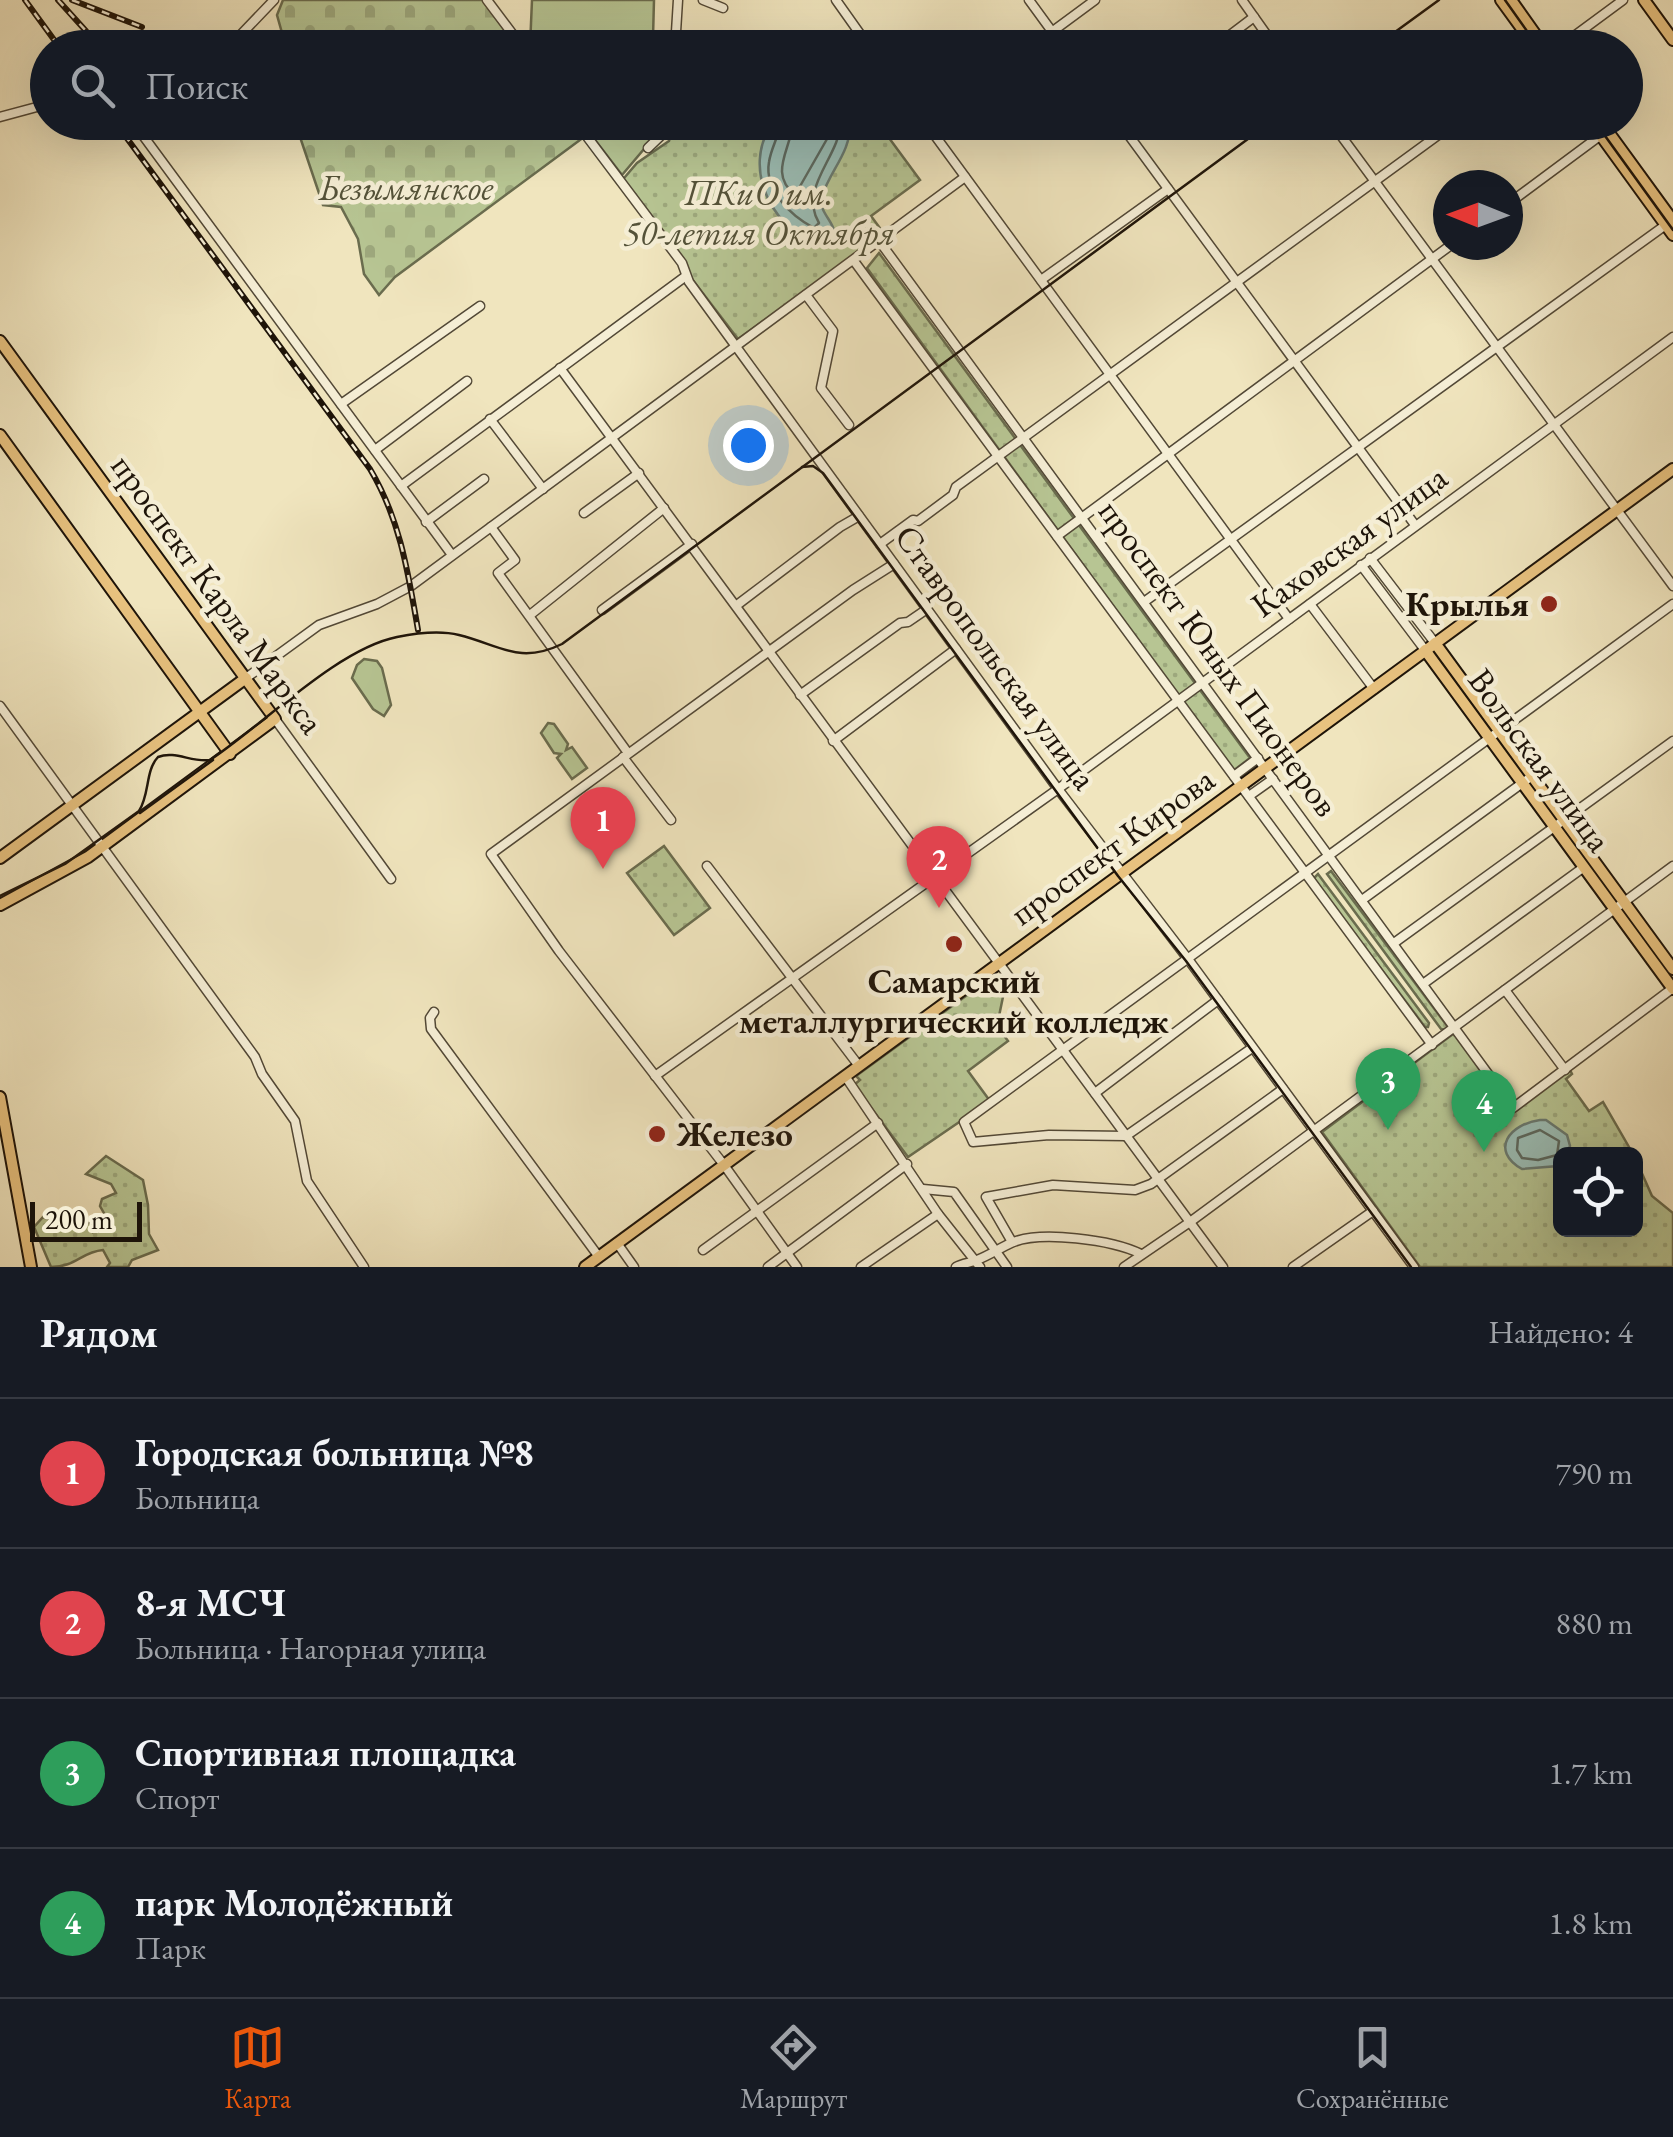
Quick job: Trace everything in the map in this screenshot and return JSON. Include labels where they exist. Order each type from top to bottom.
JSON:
[{"type":"main road","points":[[1501,0],[1523,30]]},
{"type":"main road","points":[[1511,0],[1532,30]]},
{"type":"main road","points":[[1644,0],[1673,40]]},
{"type":"main road","points":[[1610,140],[1669,223],[1673,235]]},
{"type":"main road","name":"проспект Карла Маркса","points":[[0,341],[275,720]]},
{"type":"main road","points":[[0,435],[230,754]]},
{"type":"main road","name":"проспект Кирова","points":[[585,1267],[1122,873],[1261,763],[1374,688],[1673,469]]},
{"type":"main road","name":"Вольская улица","points":[[1430,647],[1620,906],[1673,989]]},
{"type":"main road","points":[[0,858],[246,678]]},
{"type":"main road","points":[[0,905],[103,847],[275,720]]},
{"type":"main road","name":"Вольская улица","points":[[1560,824],[1584,867],[1673,969]]},
{"type":"main road","points":[[0,1097],[3,1135],[31,1267]]},
{"type":"street","points":[[245,30],[274,0]]},
{"type":"street","points":[[488,0],[510,30]]},
{"type":"street","points":[[677,30],[678,0]]},
{"type":"street","points":[[704,0],[723,8]]},
{"type":"street","points":[[836,0],[857,30]]},
{"type":"street","points":[[1029,0],[1051,30]]},
{"type":"street","points":[[1053,30],[1094,0]]},
{"type":"street","points":[[1242,0],[1263,30]]},
{"type":"street","points":[[1582,30],[1623,0]]},
{"type":"street","points":[[1237,30],[1254,17]]},
{"type":"street","points":[[0,117],[30,109]]},
{"type":"street","points":[[146,140],[452,555]]},
{"type":"street","name":"Ставропольская улица","points":[[590,140],[1058,789],[1188,959],[1412,1266]]},
{"type":"street","points":[[648,148],[656,140]]},
{"type":"street","points":[[939,140],[1290,619]]},
{"type":"street","points":[[1132,140],[1415,525]]},
{"type":"street","points":[[1345,140],[1673,586]]},
{"type":"street","points":[[880,544],[912,520],[918,521],[953,495],[956,487],[1432,140]]},
{"type":"street","points":[[1523,192],[1590,140]]},
{"type":"street","points":[[246,678],[319,625],[400,594],[966,177]]},
{"type":"street","points":[[1041,280],[1168,189]]},
{"type":"street","points":[[1144,602],[1669,223]]},
{"type":"street","name":"проспект Юных Пионеров","points":[[880,242],[1513,1108],[1564,1070]]},
{"type":"street","points":[[1057,536],[1432,259]]},
{"type":"street","name":"проспект Юных Пионеров","points":[[854,261],[1432,1044]]},
{"type":"street","points":[[401,486],[686,276]]},
{"type":"street","points":[[806,296],[833,331],[821,388],[849,424]]},
{"type":"street","points":[[341,404],[480,306]]},
{"type":"street","name":"Каховская улица","points":[[656,1076],[1058,789],[1673,337]]},
{"type":"street","points":[[560,368],[1222,1267]]},
{"type":"street","points":[[374,450],[467,381]]},
{"type":"street","points":[[490,420],[543,489]]},
{"type":"street","points":[[584,513],[639,473]]},
{"type":"street","points":[[426,522],[484,479]]},
{"type":"street","points":[[530,614],[664,508]]},
{"type":"street","points":[[737,605],[860,516]]},
{"type":"street","points":[[491,527],[516,560],[498,573],[671,820]]},
{"type":"street","points":[[602,610],[692,544]]},
{"type":"street","name":"Вольская улица","points":[[1370,558],[1430,647]]},
{"type":"street","points":[[796,1267],[491,854],[894,564]]},
{"type":"street","name":"Вольская улица","points":[[1362,564],[1430,647]]},
{"type":"street","points":[[1310,604],[1374,688]]},
{"type":"street","points":[[1252,1048],[1126,1136],[1049,1136],[984,1143],[973,1142],[964,1122],[1673,604]]},
{"type":"street","points":[[800,694],[900,623],[927,609]]},
{"type":"street","points":[[833,741],[956,649]]},
{"type":"street","points":[[0,706],[256,1056],[262,1074],[295,1121],[306,1181],[364,1267]]},
{"type":"street","name":"проспект Карла Маркса","points":[[275,720],[391,880]]},
{"type":"street","points":[[1394,944],[1673,742]]},
{"type":"street","points":[[1249,796],[1273,779]]},
{"type":"street","points":[[1362,900],[1527,779]]},
{"type":"street","points":[[708,866],[859,1066]]},
{"type":"street","points":[[1124,1267],[1673,866]]},
{"type":"street","points":[[1424,984],[1584,867]]},
{"type":"street","points":[[1505,990],[1564,1070],[1673,989]]},
{"type":"street","points":[[1095,1093],[1218,1000]]},
{"type":"street","points":[[434,1012],[430,1018],[432,1029],[599,1256]]},
{"type":"street","points":[[845,1076],[938,1214],[976,1263]]},
{"type":"street","points":[[1012,1242],[986,1197],[1053,1185],[1135,1190],[1158,1178],[1283,1089]]},
{"type":"street","points":[[704,1250],[878,1123]]},
{"type":"street","points":[[768,1267],[907,1164]]},
{"type":"street","points":[[923,1188],[954,1192],[1007,1267]]},
{"type":"street","points":[[1293,1267],[1373,1210]]},
{"type":"street","points":[[861,1267],[938,1214]]},
{"type":"street","points":[[956,1267],[976,1263],[1012,1242],[1080,1238],[1127,1247],[1141,1254]]},
{"type":"street","points":[[617,1243],[634,1267]]},
{"type":"green space","points":[[283,0],[485,0],[507,30],[281,30],[277,15]]},
{"type":"green space","points":[[532,0],[654,0],[653,30],[531,30]]},
{"type":"green space","name":"Безымянское","points":[[301,140],[580,140],[395,277],[379,295],[364,274],[358,239],[341,207],[323,205]]},
{"type":"green space","points":[[595,140],[652,140],[622,175]]},
{"type":"green space","name":"ПКиО им. 50-летия Октября","points":[[891,140],[920,180],[871,216],[885,235],[738,339],[619,184],[637,163],[669,141]]},
{"type":"green space","points":[[879,253],[1250,758],[1233,771],[867,268]]},
{"type":"green space","points":[[364,659],[377,661],[382,668],[391,705],[384,716],[373,709],[352,678]]},
{"type":"green space","points":[[548,723],[554,724],[568,744],[566,750],[572,747],[587,768],[572,779],[557,758],[561,754],[554,753],[541,733]]},
{"type":"green space","points":[[664,846],[710,908],[674,935],[627,873]]},
{"type":"green space","points":[[1331,871],[1448,1027],[1445,1030],[1327,874]]},
{"type":"green space","points":[[1318,874],[1429,1023],[1428,1027],[1313,879]]},
{"type":"green space","points":[[992,977],[999,978],[1005,987],[997,1026],[1008,1041],[968,1071],[990,1101],[908,1157],[854,1085],[860,1080],[856,1076]]},
{"type":"green space","points":[[1457,1031],[1512,1111],[1570,1070],[1572,1074],[1566,1079],[1589,1111],[1603,1102],[1629,1147],[1553,1147],[1553,1237],[1643,1237],[1643,1176],[1652,1196],[1673,1213],[1673,1267],[1420,1267],[1322,1132]]},
{"type":"green space","points":[[106,1156],[143,1180],[149,1234],[158,1250],[132,1260],[128,1267],[107,1267],[110,1263],[103,1250],[67,1265],[51,1267],[34,1227],[43,1217],[52,1221],[67,1213],[82,1223],[92,1223],[93,1232],[103,1228],[102,1199],[116,1193],[111,1184],[86,1174]]},
{"type":"water","points":[[764,140],[847,140],[822,196],[823,209],[834,232],[829,245],[793,230],[778,215],[761,179]]},
{"type":"water","points":[[1546,1120],[1567,1135],[1570,1147],[1553,1147],[1553,1166],[1522,1169],[1507,1154],[1507,1139],[1529,1122]]},
{"type":"tram line","points":[[1398,30],[1439,0]]},
{"type":"tram line","points":[[1505,0],[1526,30]]},
{"type":"tram line","points":[[0,896],[65,864],[139,811],[158,757],[210,760],[325,672],[374,644],[436,632],[521,653],[562,644],[1247,140]]},
{"type":"tram line","points":[[1608,140],[1673,230]]},
{"type":"tram line","points":[[802,467],[813,466],[823,473],[1411,1267]]},
{"type":"tram line","points":[[140,813],[213,760]]},
{"type":"railway","points":[[25,0],[47,30]]},
{"type":"railway","points":[[58,0],[85,30]]},
{"type":"railway","points":[[72,0],[142,27]]},
{"type":"railway","points":[[128,140],[370,469],[396,527],[418,630]]},
{"type":"place","name":"Крылья","points":[[1549,604]]},
{"type":"place","name":"Городская больница №8","points":[[603,869]]},
{"type":"place","name":"8-я МСЧ","points":[[939,908]]},
{"type":"place","name":"Самарский металлургический колледж","points":[[954,944]]},
{"type":"place","name":"Спортивная площадка","points":[[1388,1130]]},
{"type":"place","name":"Железо","points":[[657,1134]]},
{"type":"place","name":"парк Молодёжный","points":[[1484,1152]]}]
